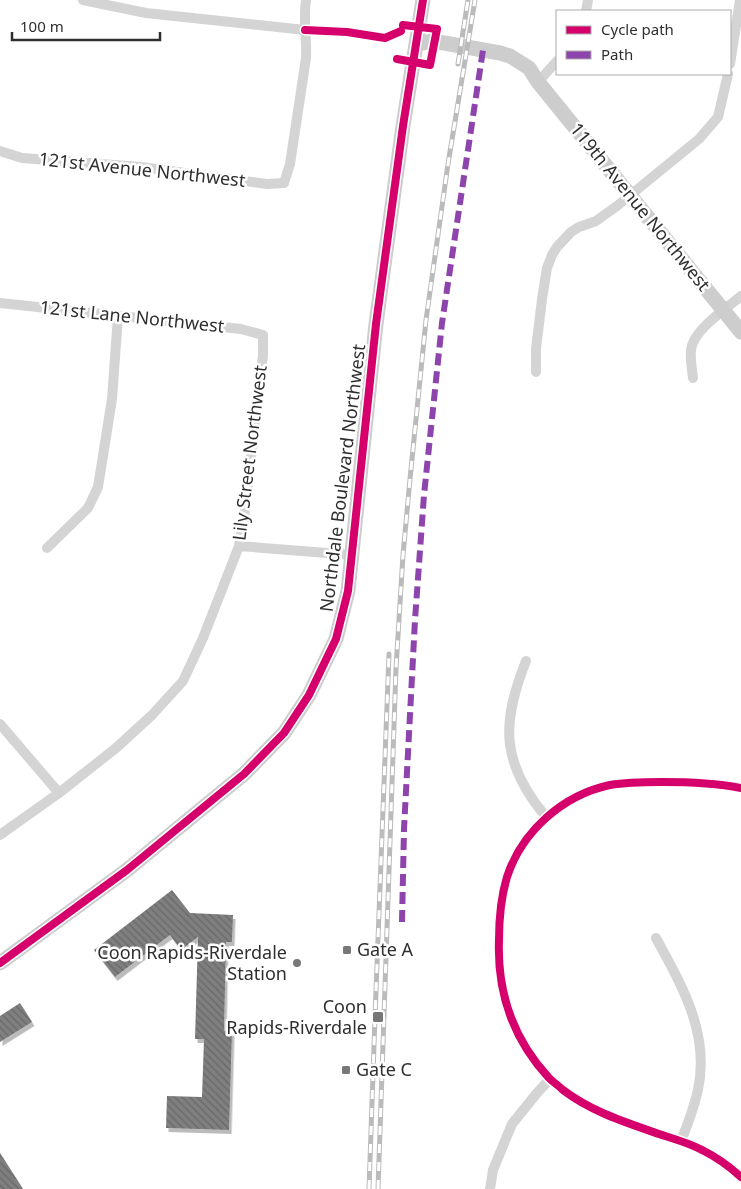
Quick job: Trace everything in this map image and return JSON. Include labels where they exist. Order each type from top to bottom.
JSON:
[{"type":"street","points":[[84,0],[146,13],[305,30],[306,0]]},
{"type":"street","name":"Northdale Boulevard Northwest","points":[[0,962],[127,870],[244,774],[284,733],[309,695],[336,639],[348,591],[376,324],[403,126],[424,0]]},
{"type":"street","points":[[731,58],[740,0]]},
{"type":"street","name":"121st Avenue Northwest","points":[[0,151],[22,158],[141,167],[267,184],[284,183],[290,164],[306,58],[305,30]]},
{"type":"street","name":"119th Avenue Northwest","points":[[416,44],[433,52],[498,61],[515,68],[538,82],[741,332]]},
{"type":"street","points":[[538,82],[556,62]]},
{"type":"street","points":[[536,372],[536,349],[547,268],[557,247],[571,232],[596,221],[630,196],[699,139],[718,117],[728,75]]},
{"type":"street","points":[[693,378],[691,350],[694,341],[701,330],[741,296]]},
{"type":"street","name":"121st Lane Northwest","points":[[0,303],[241,329],[263,335]]},
{"type":"street","points":[[47,548],[88,508],[98,487],[112,399],[118,316]]},
{"type":"street","name":"Lily Street Northwest","points":[[0,835],[116,748],[152,715],[183,681],[203,638],[239,546],[263,355],[263,335]]},
{"type":"street","points":[[239,546],[352,555]]},
{"type":"street","points":[[526,661],[517,683],[510,712],[510,744],[513,761],[520,779],[526,791],[546,817]]},
{"type":"street","points":[[0,724],[59,792]]},
{"type":"street","points":[[741,788],[684,782],[610,785],[576,798],[546,817],[525,842],[508,876],[500,911],[498,962],[506,1002],[514,1024],[531,1056],[550,1079],[588,1106],[608,1116],[704,1150],[741,1177]]},
{"type":"street","points":[[656,938],[688,1002],[698,1034],[700,1063],[698,1089],[681,1141]]},
{"type":"street","points":[[490,1189],[493,1170],[512,1124],[550,1079]]},
{"type":"building","points":[[172,890],[190,913],[233,915],[232,942],[226,942],[224,1031],[232,1032],[229,1130],[166,1128],[167,1096],[202,1097],[204,1039],[195,1039],[198,937],[181,950],[170,935],[115,977],[94,950]]},
{"type":"building","points":[[20,1003],[32,1022],[0,1042],[0,1016]]},
{"type":"building","points":[[0,1153],[23,1189],[0,1189]]},
{"type":"railway","points":[[458,64],[468,0]]},
{"type":"railway","points":[[378,1189],[396,668],[403,555],[426,320],[448,164],[475,0]]},
{"type":"railway","points":[[369,1189],[389,654]]},
{"type":"marked path","points":[[402,922],[404,829],[415,620],[424,495],[442,323],[483,50]]},
{"type":"cycle path","points":[[0,963],[127,870],[244,774],[284,733],[309,695],[336,639],[348,591],[376,324],[403,126],[423,0]]},
{"type":"cycle path","points":[[397,59],[430,65],[437,29],[403,25]]},
{"type":"cycle path","points":[[305,30],[347,32],[385,38],[401,31]]},
{"type":"cycle path","points":[[741,788],[692,783],[623,783],[593,790],[561,806],[534,830],[514,860],[503,892],[499,940],[501,978],[510,1014],[526,1047],[536,1063],[549,1078],[574,1098],[585,1104],[621,1121],[699,1148],[728,1166],[741,1177]]},
{"type":"place","name":"Gate A","points":[[347,950]]},
{"type":"place","name":"Coon Rapids-Riverdale Station","points":[[297,963]]},
{"type":"place","name":"Coon Rapids-Riverdale","points":[[378,1017]]},
{"type":"place","name":"Gate C","points":[[346,1070]]}]
